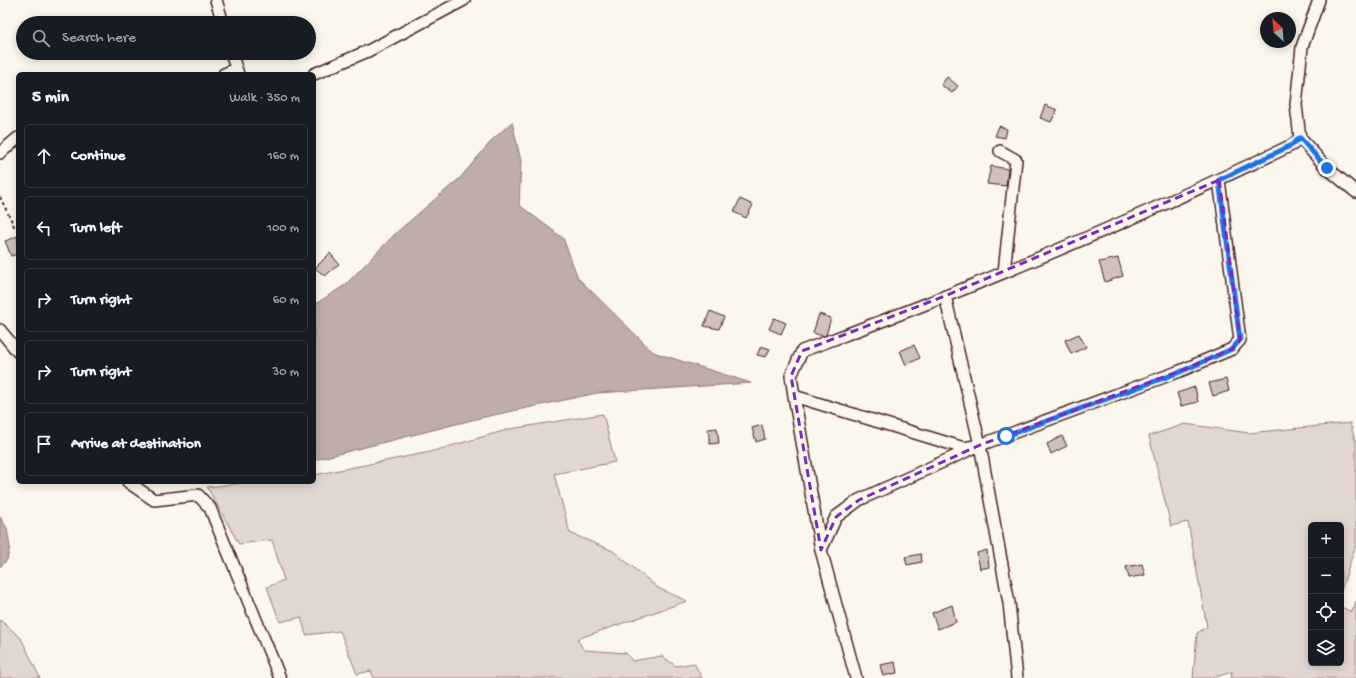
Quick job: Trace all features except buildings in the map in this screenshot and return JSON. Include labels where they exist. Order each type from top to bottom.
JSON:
[{"type":"street","points":[[216,0],[221,16]]},
{"type":"street","points":[[316,73],[368,51],[464,0]]},
{"type":"street","points":[[1319,0],[1302,46],[1296,105],[1300,138],[1327,168],[1356,192]]},
{"type":"street","points":[[233,60],[237,72]]},
{"type":"street","points":[[856,678],[821,550],[794,396],[791,376],[802,351],[1004,272],[1219,180],[1292,145],[1300,138]]},
{"type":"street","points":[[0,153],[16,140]]},
{"type":"street","points":[[1000,151],[1016,160],[1004,272]]},
{"type":"street","points":[[821,550],[836,517],[859,500],[980,445],[1180,372],[1232,349],[1240,340],[1219,180]]},
{"type":"street","points":[[945,296],[980,445],[1009,603],[1017,678]]},
{"type":"street","points":[[0,330],[16,350]]},
{"type":"street","points":[[794,396],[964,448],[980,445]]},
{"type":"street","points":[[131,484],[154,500],[198,496],[210,508],[280,678]]},
{"type":"path","points":[[0,197],[15,228]]},
{"type":"highlighted area","points":[[1219,180],[1240,340],[1232,349],[1180,371],[980,445],[859,500],[836,517],[821,550],[791,376],[802,351],[945,296]]},
{"type":"shaded area","points":[[512,122],[521,161],[519,205],[563,238],[578,278],[653,352],[751,383],[597,393],[480,418],[316,459],[316,304],[345,285],[398,231],[460,178],[493,139]]},
{"type":"shaded area","points":[[603,414],[615,462],[554,474],[570,533],[613,551],[658,588],[687,601],[577,639],[584,650],[626,653],[632,661],[662,656],[676,666],[694,663],[702,678],[374,678],[371,671],[357,674],[340,631],[306,635],[301,617],[280,622],[267,587],[284,580],[272,540],[239,544],[207,487],[234,484],[316,484],[316,475],[430,452],[510,429]]},
{"type":"shaded area","points":[[1350,423],[1356,440],[1356,544],[1344,582],[1344,522],[1308,522],[1308,666],[1344,666],[1344,608],[1352,612],[1356,601],[1356,678],[1231,678],[1232,672],[1212,678],[1193,678],[1197,633],[1207,627],[1188,522],[1171,526],[1149,436],[1185,424],[1249,433]]},
{"type":"shaded area","points":[[0,517],[7,528],[10,547],[7,560],[0,567]]},
{"type":"shaded area","points":[[0,620],[21,638],[40,678],[0,678]]},
{"type":"route","points":[[1006,436],[1180,372],[1232,349],[1240,340],[1219,180],[1292,145],[1300,138],[1327,168]]}]
